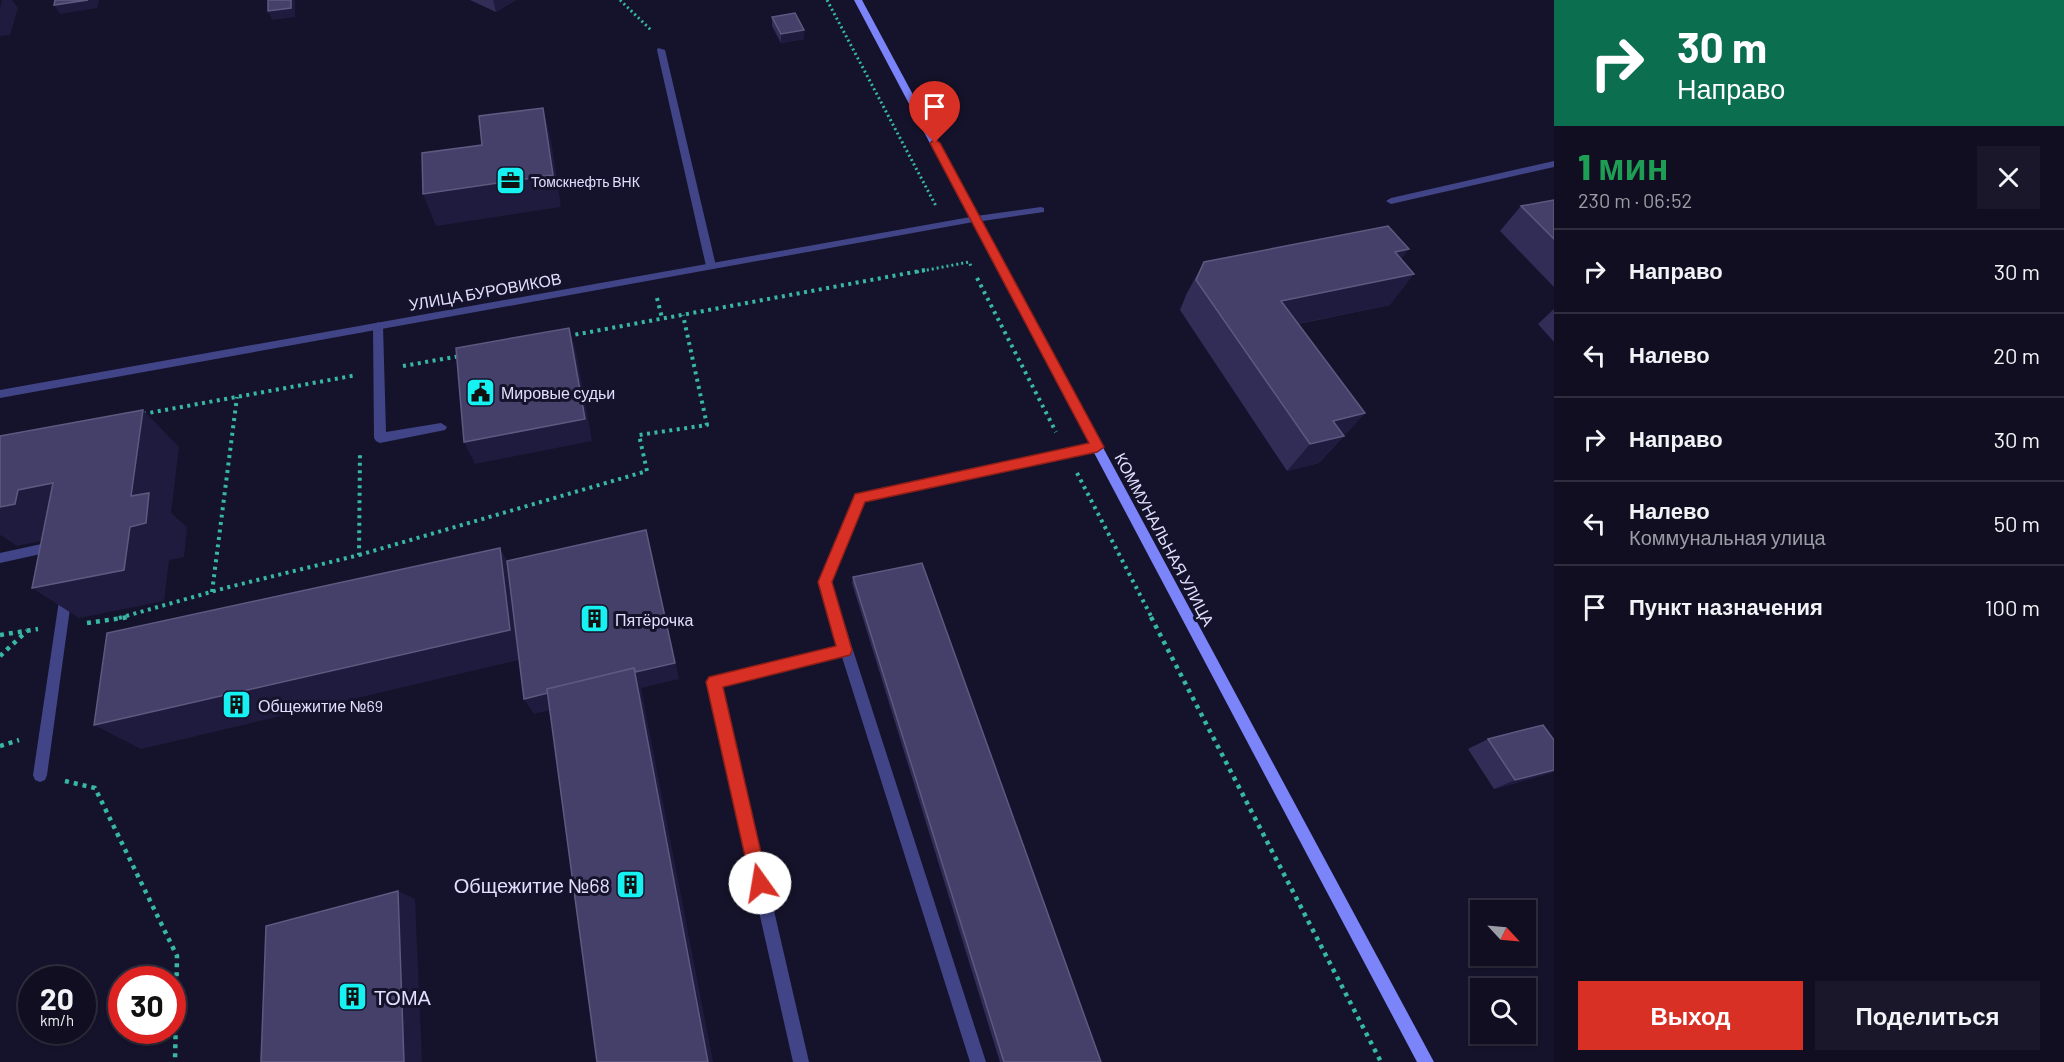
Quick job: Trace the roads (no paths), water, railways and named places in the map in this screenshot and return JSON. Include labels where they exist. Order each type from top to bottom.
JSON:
[{"type":"main road","name":"КОММУНАЛЬНАЯ УЛИЦА","points":[[858,0],[1426,1062]]},
{"type":"street","points":[[661,50],[711,266]]},
{"type":"street","points":[[1391,201],[1554,164]]},
{"type":"street","name":"УЛИЦА БУРОВИКОВ","points":[[0,394],[976,219],[1041,210]]},
{"type":"street","points":[[378,326],[380,438],[441,427]]},
{"type":"street","points":[[978,1062],[825,582],[860,498],[1097,447]]},
{"type":"street","points":[[0,558],[73,542]]},
{"type":"street","points":[[40,775],[67,584]]},
{"type":"street","points":[[801,1062],[714,682],[845,650]]},
{"type":"place","name":"Томскнефть ВНК","points":[[510,181]]},
{"type":"place","name":"Мировые судьи","points":[[480,392]]},
{"type":"place","name":"Пятёрочка","points":[[594,619]]},
{"type":"place","name":"Общежитие №69","points":[[237,705]]},
{"type":"place","name":"Общежитие №68","points":[[631,885]]},
{"type":"place","name":"ТОМА","points":[[353,997]]}]
